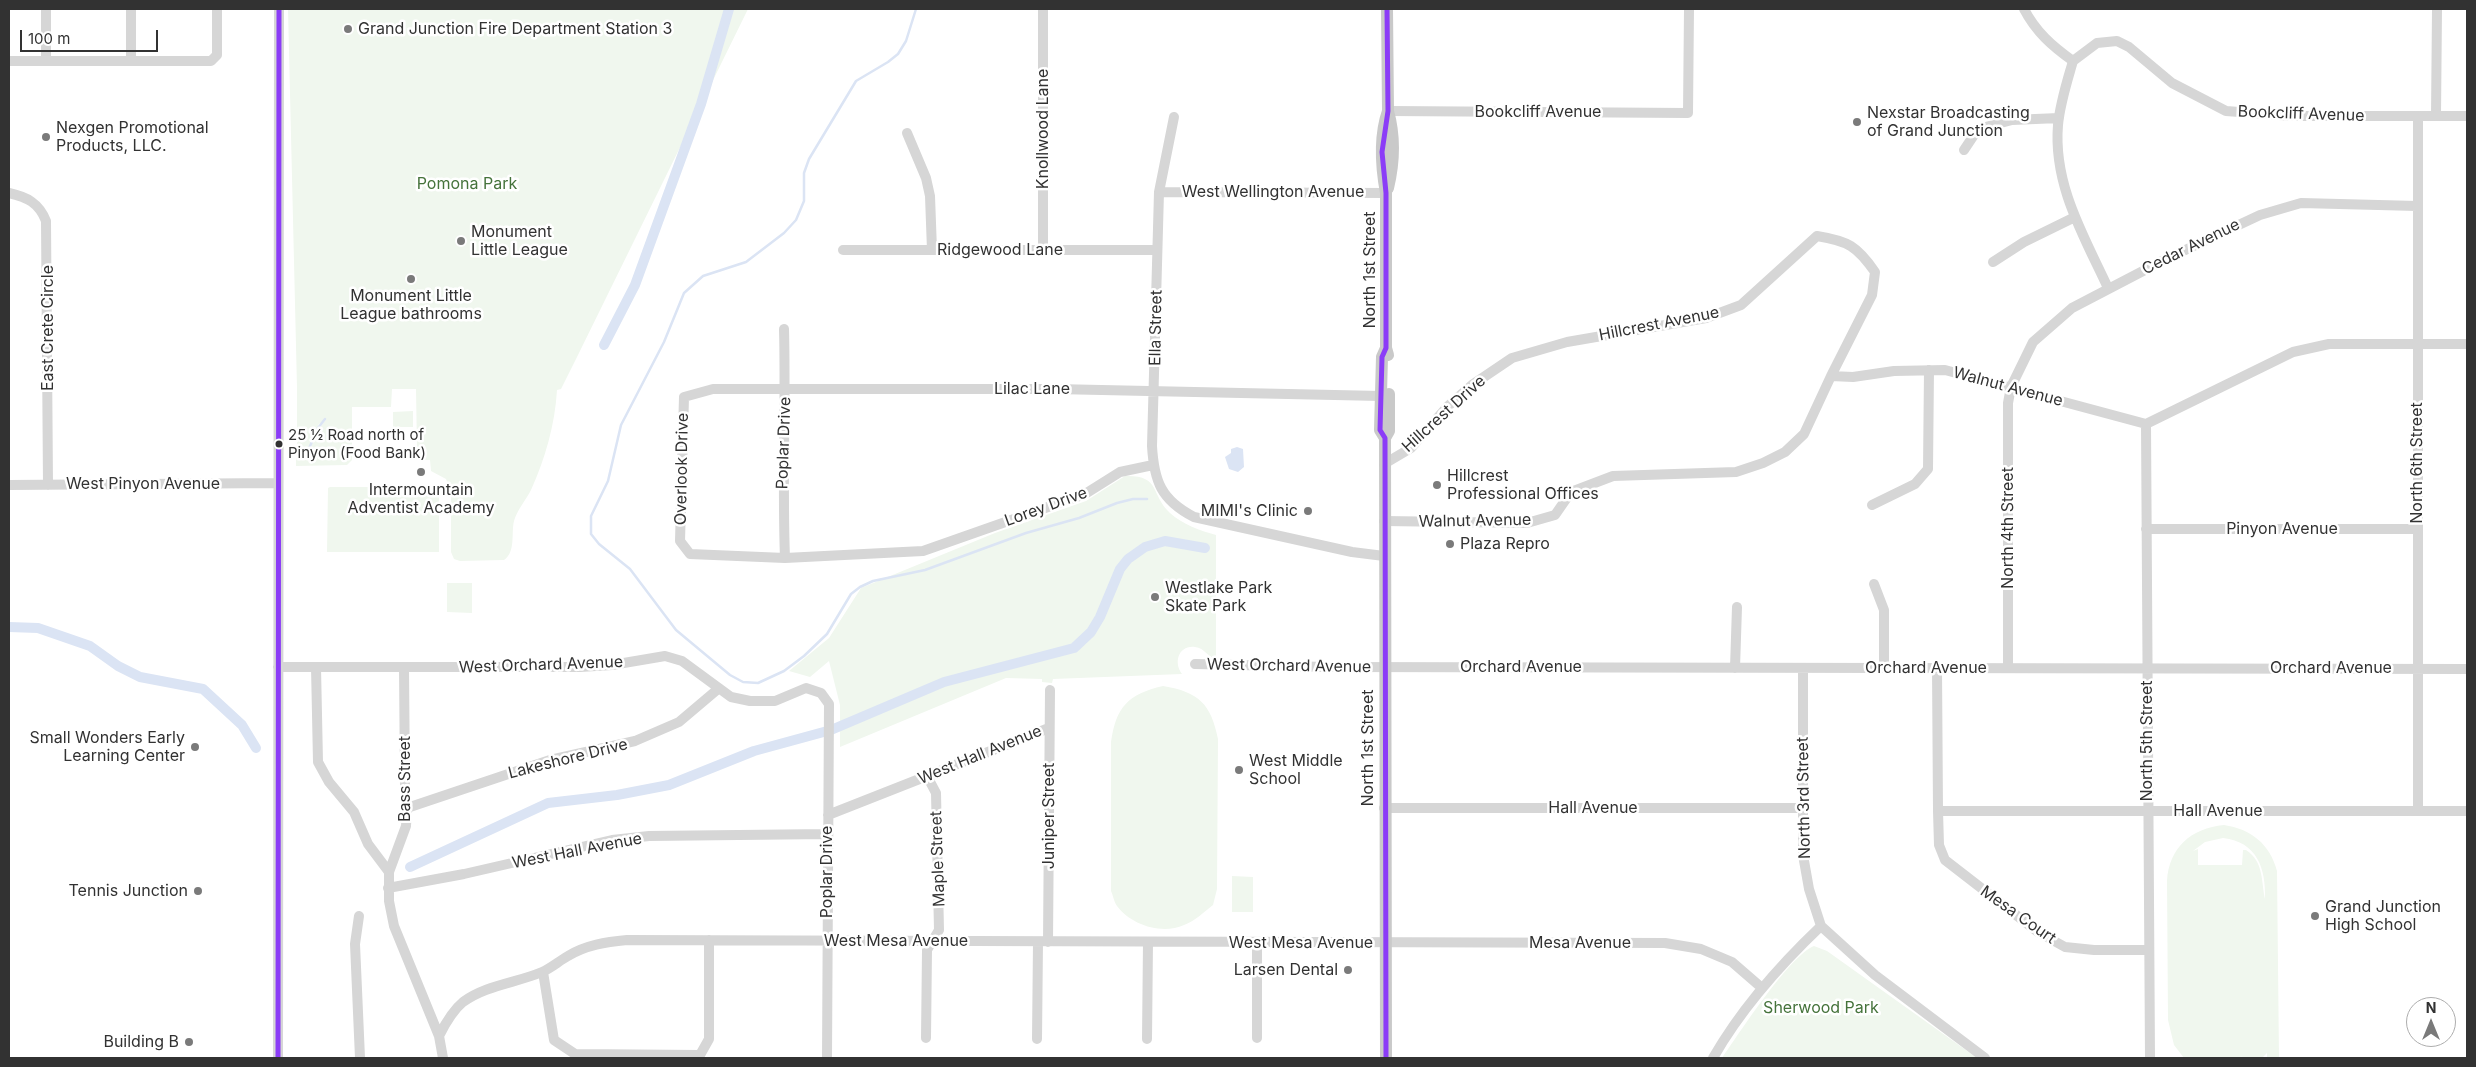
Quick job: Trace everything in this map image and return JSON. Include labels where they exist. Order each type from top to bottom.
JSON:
[{"type":"main road","name":"North 1st Street","points":[[1386,1058],[1384,464],[1385,438],[1389,431],[1390,357],[1386,348],[1386,193],[1392,171],[1393,127],[1388,111],[1388,9]]},
{"type":"main road","name":"North 1st Street","points":[[1385,438],[1380,430],[1382,357],[1386,348]]},
{"type":"street","points":[[46,9],[46,61]]},
{"type":"street","points":[[131,61],[132,9]]},
{"type":"street","points":[[9,61],[211,61],[217,55],[217,9]]},
{"type":"street","points":[[278,9],[278,1058]]},
{"type":"street","name":"Knollwood Lane","points":[[1043,9],[1043,250]]},
{"type":"street","name":"Bookcliff Avenue","points":[[1388,111],[1688,113],[1689,9]]},
{"type":"street","points":[[2024,9],[2032,24],[2050,45],[2073,61],[2060,118],[2058,155],[2062,183],[2074,217],[2108,288]]},
{"type":"street","points":[[2436,116],[2437,9]]},
{"type":"street","name":"Bookcliff Avenue","points":[[2073,61],[2097,43],[2117,41],[2129,47],[2172,83],[2226,111],[2292,116],[2467,116]]},
{"type":"street","name":"North 6th Street","points":[[2418,116],[2418,811]]},
{"type":"street","name":"Ella Street","points":[[1153,465],[1159,192],[1174,117]]},
{"type":"street","points":[[1964,150],[1978,129],[2012,120],[2060,118]]},
{"type":"street","points":[[907,133],[926,178],[930,196],[932,250]]},
{"type":"street","name":"East Crete Circle","points":[[9,192],[35,202],[43,212],[46,221],[48,484]]},
{"type":"street","name":"West Wellington Avenue","points":[[1159,192],[1386,193]]},
{"type":"street","name":"Cedar Avenue","points":[[2011,387],[2033,342],[2072,308],[2108,288],[2260,215],[2301,203],[2417,206]]},
{"type":"street","points":[[1993,262],[2024,242],[2074,217]]},
{"type":"street","name":"Hillcrest Avenue","points":[[1530,352],[1566,342],[1706,318],[1741,305],[1817,236],[1841,240],[1863,256],[1874,272],[1872,295],[1832,376]]},
{"type":"street","name":"Ridgewood Lane","points":[[843,250],[1157,250]]},
{"type":"street","name":"Poplar Drive","points":[[784,329],[786,388],[783,492],[785,558]]},
{"type":"street","points":[[2146,424],[2293,352],[2329,344],[2467,344]]},
{"type":"street","name":"Hillcrest Drive","points":[[1384,464],[1411,448],[1447,407],[1472,385],[1512,358],[1530,352]]},
{"type":"street","points":[[1872,505],[1915,484],[1928,469],[1929,370]]},
{"type":"street","name":"Walnut Avenue","points":[[1384,521],[1527,523],[1555,515],[1571,492],[1613,476],[1736,472],[1763,463],[1785,452],[1804,434],[1832,376],[1853,377],[1894,371],[1945,370],[2146,424]]},
{"type":"street","name":"North 4th Street","points":[[2008,668],[2008,403],[2011,387]]},
{"type":"street","name":"Lilac Lane","points":[[684,397],[713,389],[786,388],[1154,391],[1381,396]]},
{"type":"street","name":"Overlook Drive","points":[[680,541],[684,397]]},
{"type":"street","name":"North 5th Street","points":[[2146,424],[2150,1058]]},
{"type":"street","points":[[1153,465],[1156,478],[1164,493],[1174,505],[1194,517],[1352,552],[1384,556]]},
{"type":"street","name":"Lorey Drive","points":[[680,541],[690,554],[785,558],[923,551],[1085,494],[1120,472],[1153,465]]},
{"type":"street","name":"West Pinyon Avenue","points":[[9,484],[278,483]]},
{"type":"street","name":"Pinyon Avenue","points":[[2146,529],[2417,529]]},
{"type":"street","points":[[1874,584],[1884,610],[1884,668]]},
{"type":"street","points":[[1735,668],[1737,607]]},
{"type":"street","name":"West Orchard Avenue","points":[[278,667],[580,667],[612,665],[666,656],[682,661],[731,697],[750,702],[775,701],[806,688],[821,693],[829,704],[829,716]]},
{"type":"street","name":"West Orchard Avenue","points":[[1194,664],[1384,667]]},
{"type":"street","points":[[316,667],[318,762],[329,782],[354,812],[368,844],[389,872]]},
{"type":"street","name":"Bass Street","points":[[404,667],[405,787],[408,808],[406,826],[389,872],[388,888],[394,926],[439,1036],[443,1058]]},
{"type":"street","name":"Orchard Avenue","points":[[1384,667],[2467,668]]},
{"type":"street","name":"North 3rd Street","points":[[1803,668],[1803,855],[1809,889],[1821,926]]},
{"type":"street","points":[[1937,668],[1938,811]]},
{"type":"street","name":"Lakeshore Drive","points":[[408,808],[550,760],[635,741],[679,722],[718,689]]},
{"type":"street","name":"Juniper Street","points":[[1037,1039],[1043,942],[1050,690]]},
{"type":"street","name":"Poplar Drive","points":[[827,1058],[829,716]]},
{"type":"street","name":"West Hall Avenue","points":[[828,815],[1049,728]]},
{"type":"street","name":"Maple Street","points":[[926,1038],[927,950],[939,930],[936,793],[927,776]]},
{"type":"street","name":"Hall Avenue","points":[[1384,808],[1802,808]]},
{"type":"street","name":"Hall Avenue","points":[[1938,811],[2467,811]]},
{"type":"street","name":"Mesa Court","points":[[1938,811],[1939,845],[1945,860],[2038,932],[2065,947],[2094,950],[2149,950]]},
{"type":"street","name":"West Hall Avenue","points":[[388,888],[464,874],[612,840],[649,836],[828,834]]},
{"type":"street","points":[[359,916],[355,944],[360,1058]]},
{"type":"street","points":[[1713,1058],[1762,988],[1789,956],[1821,926],[1875,975],[1985,1058]]},
{"type":"street","points":[[543,972],[554,1040],[575,1054],[700,1055],[709,1039],[709,940]]},
{"type":"street","name":"West Mesa Avenue","points":[[439,1036],[447,1020],[463,1002],[483,991],[543,972],[568,956],[606,942],[827,940],[1385,943]]},
{"type":"street","points":[[1147,1039],[1148,942]]},
{"type":"street","points":[[1257,943],[1257,1038]]},
{"type":"street","name":"Mesa Avenue","points":[[1385,943],[1665,943],[1701,949],[1732,962],[1762,988]]},
{"type":"green space","name":"Pomona Park","points":[[288,9],[748,9],[561,389],[557,390],[552,429],[545,454],[531,490],[515,517],[512,547],[508,557],[504,560],[460,561],[454,559],[451,552],[451,492],[446,479],[431,471],[430,460],[391,460],[391,451],[417,450],[416,389],[392,389],[391,407],[352,407],[352,460],[347,465],[296,466],[296,458],[302,460],[306,458],[319,428],[326,420],[319,424],[306,453],[300,455],[302,449],[297,451]]},
{"type":"green space","points":[[413,411],[413,427],[393,427],[393,412]]},
{"type":"green space","points":[[1125,476],[1136,477],[1150,482],[1170,513],[1192,527],[1216,535],[1216,659],[1198,648],[1189,647],[1179,655],[1178,664],[1182,674],[1053,679],[1052,683],[1042,682],[1042,679],[1006,678],[840,747],[840,705],[829,661],[810,677],[789,671],[829,638],[861,588],[995,533],[1086,501]]},
{"type":"green space","points":[[437,487],[439,492],[439,552],[327,552],[328,488]]},
{"type":"green space","points":[[447,583],[472,583],[472,613],[447,612]]},
{"type":"green space","points":[[1163,686],[1186,692],[1201,702],[1212,717],[1218,739],[1217,889],[1213,905],[1188,923],[1166,929],[1148,926],[1130,918],[1117,906],[1111,891],[1111,742],[1113,730],[1120,711],[1132,698],[1151,689]]},
{"type":"green space","points":[[2224,825],[2251,834],[2270,853],[2277,871],[2279,1058],[2267,1058],[2267,1053],[2262,1058],[2239,1058],[2243,1056],[2237,1058],[2184,1058],[2174,1045],[2168,1020],[2167,881],[2169,869],[2177,850],[2184,842],[2201,830]],"holes":[[[2223,838],[2235,840],[2244,845],[2257,858],[2264,877],[2265,899],[2259,866],[2252,855],[2246,850],[2243,850],[2242,865],[2198,865],[2198,849],[2193,851],[2205,842]]]},
{"type":"green space","points":[[1232,876],[1253,877],[1253,912],[1232,912]]},
{"type":"green space","name":"Sherwood Park","points":[[1814,946],[1827,951],[1977,1058],[1722,1058],[1779,979],[1804,952]]},
{"type":"water","points":[[1237,447],[1243,449],[1244,467],[1238,472],[1229,469],[1225,457],[1231,453],[1231,449]]},
{"type":"waterway","points":[[604,345],[635,285],[701,104],[729,9]]},
{"type":"waterway","points":[[916,9],[906,41],[898,54],[856,81],[809,159],[804,173],[804,201],[796,220],[784,233],[746,262],[703,276],[684,293],[664,342],[621,425],[608,481],[591,516],[591,534],[599,544],[630,569],[676,630],[730,675],[743,682],[758,683],[784,671],[804,656],[827,634],[851,594],[860,587],[873,581],[925,570],[1026,533],[1079,518],[1117,503],[1133,499],[1147,499]]},
{"type":"waterway","points":[[298,455],[307,453],[318,428],[325,419]]},
{"type":"waterway","points":[[410,867],[548,803],[617,795],[669,785],[754,751],[831,730],[944,682],[1074,648],[1091,632],[1100,617],[1120,569],[1128,559],[1145,547],[1165,541],[1205,548]]},
{"type":"waterway","points":[[9,627],[38,628],[90,646],[118,666],[140,677],[203,689],[242,725],[256,748]]},
{"type":"transit line","points":[[278,1058],[279,9]]},
{"type":"transit line","points":[[1386,1058],[1385,438],[1380,430],[1382,357],[1386,348],[1386,193],[1382,152],[1388,111],[1387,9]]},
{"type":"place","name":"Grand Junction Fire Department Station 3","points":[[348,29]]},
{"type":"place","name":"Nexstar Broadcasting of Grand Junction","points":[[1857,122]]},
{"type":"place","name":"Nexgen Promotional Products, LLC.","points":[[46,137]]},
{"type":"place","name":"Monument Little League","points":[[461,241]]},
{"type":"place","name":"Monument Little League bathrooms","points":[[411,279]]},
{"type":"place","name":"25 ½ Road north of Pinyon (Food Bank)","points":[[279,444]]},
{"type":"place","name":"Intermountain Adventist Academy","points":[[421,472]]},
{"type":"place","name":"Hillcrest Professional Offices","points":[[1437,485]]},
{"type":"place","name":"MIMI's Clinic","points":[[1308,511]]},
{"type":"place","name":"Plaza Repro","points":[[1450,544]]},
{"type":"place","name":"Westlake Park Skate Park","points":[[1155,597]]},
{"type":"place","name":"Small Wonders Early Learning Center","points":[[195,747]]},
{"type":"place","name":"West Middle School","points":[[1239,770]]},
{"type":"place","name":"Tennis Junction","points":[[198,891]]},
{"type":"place","name":"Grand Junction High School","points":[[2315,916]]},
{"type":"place","name":"Larsen Dental","points":[[1348,970]]},
{"type":"place","name":"Building B","points":[[189,1042]]}]
